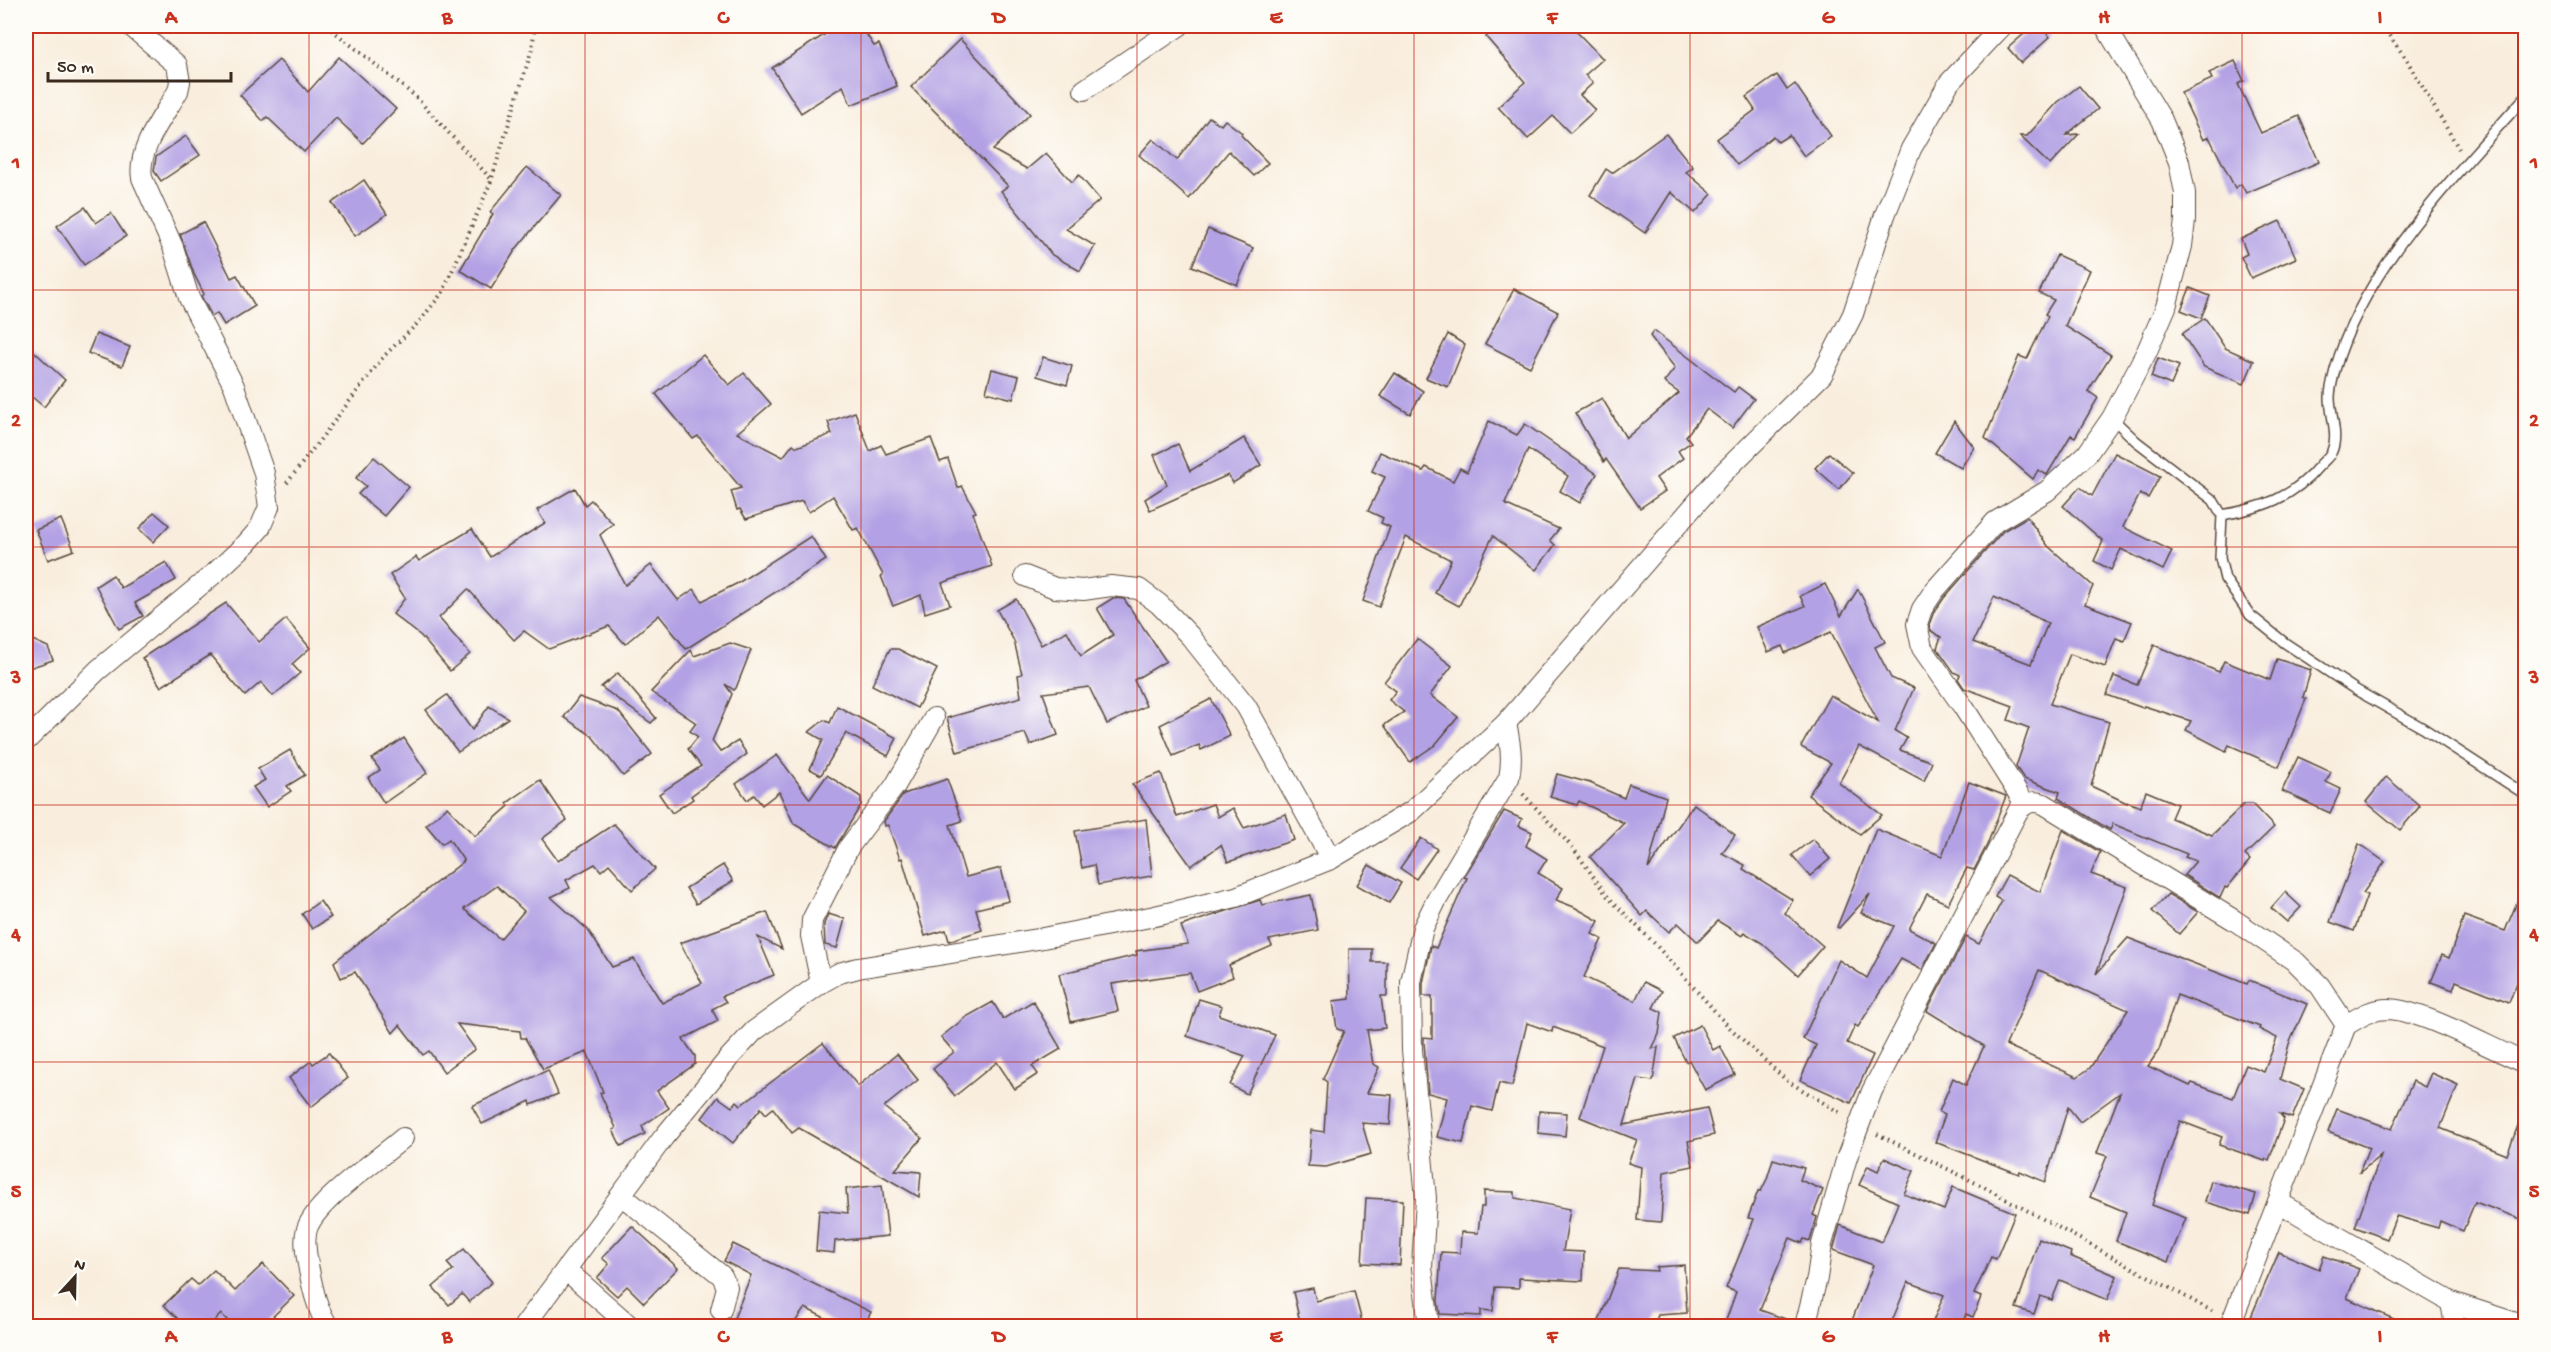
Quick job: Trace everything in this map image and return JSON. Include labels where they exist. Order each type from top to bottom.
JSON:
[{"type":"street","points":[[26,741],[98,670],[216,572],[247,543],[260,528],[269,507],[264,473],[234,386],[189,298],[173,247],[142,178],[140,167],[142,154],[178,91],[180,82],[177,65],[131,26]]},
{"type":"street","points":[[1084,90],[1179,26]]},
{"type":"street","points":[[524,1326],[663,1138],[746,1040],[754,1031],[821,983],[839,973],[858,968],[1038,939],[1236,897],[1331,859],[1412,811],[1506,723],[1719,477],[1822,375],[1853,314],[1885,215],[1911,149],[1949,83],[2001,26]]},
{"type":"street","points":[[2025,804],[1964,708],[1922,648],[1917,624],[1922,609],[1934,591],[1995,522],[2047,491],[2087,454],[2112,418],[2147,351],[2166,307],[2182,246],[2185,193],[2179,162],[2162,120],[2105,26]]},
{"type":"street","points":[[1025,576],[1056,588],[1083,590],[1111,586],[1139,589],[1159,604],[1190,636],[1246,706],[1331,859]]},
{"type":"street","points":[[821,983],[811,936],[812,920],[849,847],[895,786],[934,718]]},
{"type":"street","points":[[1429,1326],[1422,1268],[1426,1198],[1412,1050],[1411,982],[1423,928],[1436,901],[1509,778],[1512,765],[1511,744],[1506,723]]},
{"type":"street","points":[[1805,1326],[1817,1278],[1822,1244],[1847,1157],[1872,1091],[2018,811],[2025,804],[2036,801],[2044,804],[2234,920],[2296,962],[2320,986],[2346,1025]]},
{"type":"street","points":[[2230,1324],[2346,1025],[2367,1012],[2388,1009],[2413,1013],[2526,1063]]},
{"type":"street","points":[[328,1326],[314,1295],[305,1236],[308,1227],[315,1213],[334,1195],[403,1138]]},
{"type":"street","points":[[621,1195],[722,1276],[727,1287],[721,1310]]},
{"type":"street","points":[[2278,1202],[2451,1302],[2518,1326]]},
{"type":"street","points":[[566,1270],[630,1326]]},
{"type":"street","points":[[2451,1302],[2455,1326]]},
{"type":"lane","points":[[2222,515],[2248,510],[2284,498],[2311,477],[2332,451],[2334,425],[2330,396],[2335,370],[2354,321],[2406,236],[2526,96]]},
{"type":"lane","points":[[2112,418],[2136,441],[2213,500],[2222,515],[2220,558],[2225,579],[2250,615],[2285,643],[2356,690],[2423,728],[2526,795]]},
{"type":"path","points":[[327,26],[415,96],[491,179]]},
{"type":"path","points":[[269,507],[384,356],[418,323],[444,292],[471,232],[491,179],[532,49],[535,26]]},
{"type":"path","points":[[2382,26],[2405,57],[2467,163]]},
{"type":"path","points":[[1509,778],[1573,848],[1608,897],[1655,944],[1729,1027],[1786,1080],[1859,1125],[1986,1188],[2230,1324]]},
{"type":"building","points":[[818,26],[861,26],[874,46],[879,44],[897,86],[851,105],[843,86],[801,113],[772,68],[824,35]]},
{"type":"building","points":[[1500,26],[1571,26],[1603,59],[1585,75],[1593,83],[1580,95],[1595,110],[1570,133],[1553,116],[1528,139],[1498,107],[1525,82],[1486,37]]},
{"type":"building","points":[[2033,26],[2040,26],[2050,37],[2021,63],[2008,48]]},
{"type":"building","points":[[960,39],[1030,114],[993,150],[1027,169],[1046,153],[1072,182],[1079,175],[1100,200],[1066,229],[1095,246],[1080,271],[1052,255],[1001,191],[1008,186],[911,87]]},
{"type":"building","points":[[339,57],[396,109],[363,143],[336,118],[304,152],[267,117],[263,121],[240,95],[279,60],[308,92]]},
{"type":"building","points":[[2235,61],[2244,81],[2238,84],[2261,133],[2299,116],[2319,162],[2246,193],[2241,184],[2235,188],[2209,137],[2203,140],[2181,93],[2212,79],[2209,73]]},
{"type":"building","points":[[1777,75],[1787,90],[1795,84],[1831,136],[1804,156],[1789,135],[1778,142],[1773,136],[1737,165],[1717,139],[1755,110],[1746,97]]},
{"type":"building","points":[[2079,86],[2098,109],[2066,135],[2079,134],[2050,165],[2020,136],[2027,136],[2058,102]]},
{"type":"building","points":[[1209,117],[1221,125],[1225,120],[1242,133],[1241,135],[1268,163],[1254,176],[1229,151],[1189,199],[1139,155],[1153,139],[1177,160]]},
{"type":"building","points":[[1666,134],[1693,167],[1686,172],[1712,194],[1695,213],[1671,192],[1645,233],[1590,195],[1606,169],[1612,173]]},
{"type":"building","points":[[186,136],[200,155],[161,181],[154,171],[156,157]]},
{"type":"building","points":[[527,167],[561,195],[516,249],[491,289],[460,270],[493,214],[490,212]]},
{"type":"building","points":[[364,180],[387,214],[355,236],[332,203]]},
{"type":"building","points":[[85,207],[96,223],[111,213],[126,236],[84,265],[57,226]]},
{"type":"building","points":[[2280,221],[2296,258],[2251,278],[2241,257],[2247,254],[2241,239]]},
{"type":"building","points":[[203,222],[231,278],[237,275],[255,306],[224,325],[217,313],[212,316],[201,296],[204,294],[194,274],[180,234]]},
{"type":"building","points":[[1208,229],[1253,248],[1237,285],[1192,266]]},
{"type":"building","points":[[2057,255],[2090,270],[2065,326],[2111,355],[2088,391],[2098,398],[2075,437],[2071,435],[2047,475],[2038,470],[2033,479],[1985,438],[2019,356],[2027,359],[2048,316],[2045,314],[2054,300],[2039,293]]},
{"type":"building","points":[[2190,288],[2210,296],[2201,318],[2181,310]]},
{"type":"building","points":[[1514,289],[1558,312],[1530,367],[1485,344]]},
{"type":"building","points":[[2205,318],[2225,348],[2254,361],[2244,384],[2204,367],[2182,334]]},
{"type":"building","points":[[1654,331],[1734,392],[1738,387],[1754,399],[1732,428],[1707,409],[1686,436],[1691,442],[1678,451],[1683,458],[1656,478],[1665,491],[1640,508],[1606,459],[1604,462],[1575,413],[1602,398],[1626,438],[1679,393],[1664,382],[1675,368],[1650,336]]},
{"type":"building","points":[[96,334],[130,347],[122,366],[88,353]]},
{"type":"building","points":[[1448,334],[1465,345],[1448,387],[1426,378]]},
{"type":"building","points":[[26,344],[65,380],[44,407],[26,392]]},
{"type":"building","points":[[703,355],[729,385],[744,373],[771,404],[737,433],[783,457],[793,444],[797,447],[832,434],[828,422],[855,412],[870,451],[881,445],[886,454],[931,438],[940,462],[948,459],[958,488],[962,486],[976,512],[973,513],[992,566],[942,583],[950,605],[925,613],[921,595],[893,606],[881,576],[883,575],[858,528],[853,530],[833,496],[809,512],[802,501],[746,519],[740,509],[737,510],[731,491],[741,488],[698,436],[693,439],[656,394]]},
{"type":"building","points":[[1043,357],[1072,366],[1067,385],[1037,376]]},
{"type":"building","points":[[2158,358],[2179,366],[2171,385],[2151,377]]},
{"type":"building","points":[[992,369],[1019,376],[1013,399],[986,392]]},
{"type":"building","points":[[1395,373],[1423,391],[1410,414],[1380,396]]},
{"type":"building","points":[[1489,421],[1517,435],[1525,424],[1597,474],[1580,503],[1560,491],[1568,476],[1528,449],[1505,504],[1559,529],[1550,540],[1555,545],[1536,570],[1493,536],[1459,606],[1435,593],[1451,560],[1406,537],[1379,607],[1363,601],[1390,527],[1381,523],[1383,518],[1368,511],[1385,477],[1372,471],[1380,452],[1423,471],[1426,467],[1453,481],[1460,468],[1467,472]]},
{"type":"building","points":[[1954,421],[1974,447],[1961,468],[1935,453]]},
{"type":"building","points":[[1244,438],[1261,465],[1233,483],[1228,475],[1150,510],[1145,499],[1167,485],[1154,455],[1178,444],[1190,471]]},
{"type":"building","points":[[1829,453],[1853,473],[1839,489],[1815,468]]},
{"type":"building","points":[[2115,453],[2160,476],[2148,498],[2140,494],[2123,527],[2172,551],[2163,570],[2121,549],[2111,570],[2094,561],[2103,541],[2063,506],[2080,487],[2092,496]]},
{"type":"building","points":[[374,457],[409,487],[384,516],[358,494],[366,486],[356,478]]},
{"type":"building","points":[[575,488],[585,505],[591,500],[613,524],[600,535],[625,585],[651,565],[678,600],[694,589],[702,601],[738,583],[811,536],[826,560],[686,649],[659,615],[625,644],[609,626],[549,649],[524,631],[514,640],[468,589],[439,618],[470,654],[450,671],[421,636],[393,614],[405,598],[390,575],[416,557],[419,561],[472,529],[490,557],[545,523],[537,510]]},
{"type":"building","points":[[154,512],[169,525],[153,542],[139,529]]},
{"type":"building","points":[[2027,517],[2048,546],[2093,586],[2085,604],[2132,622],[2124,641],[2116,638],[2105,667],[2070,654],[2050,704],[2109,722],[2091,786],[2140,807],[2146,791],[2177,804],[2171,818],[2212,835],[2244,804],[2252,804],[2274,827],[2245,855],[2250,860],[2227,888],[2225,887],[2220,898],[2184,875],[2196,861],[2185,857],[2187,854],[2113,824],[2110,830],[2058,798],[2060,792],[2024,779],[2016,767],[2029,728],[2008,720],[2013,706],[1964,688],[1958,679],[1960,675],[1954,672],[1937,648],[1941,637],[1931,631],[1929,625],[1933,614],[1944,598],[2003,531]],"holes":[[[1994,597],[2048,623],[2031,664],[1973,642]]]},
{"type":"building","points":[[61,519],[74,550],[48,560],[36,530]]},
{"type":"building","points":[[166,562],[176,580],[135,603],[143,616],[119,629],[96,586],[113,575],[121,588]]},
{"type":"building","points":[[1825,584],[1841,616],[1858,589],[1885,642],[1875,647],[1891,678],[1914,688],[1895,731],[1907,738],[1900,750],[1932,762],[1924,781],[1859,746],[1839,783],[1882,815],[1860,834],[1808,795],[1831,763],[1801,747],[1830,695],[1878,722],[1831,632],[1785,653],[1782,646],[1768,652],[1757,627],[1805,606],[1800,596]]},
{"type":"building","points":[[1113,598],[1124,599],[1166,661],[1134,680],[1146,706],[1107,724],[1089,687],[1043,693],[1058,735],[1030,745],[1025,733],[957,752],[947,718],[1021,697],[1018,675],[1022,674],[1014,641],[997,610],[1016,599],[1041,645],[1067,631],[1081,656],[1113,635],[1097,608]]},
{"type":"building","points":[[226,603],[259,642],[286,619],[310,648],[292,664],[300,673],[273,696],[261,682],[245,696],[210,655],[161,687],[142,658]]},
{"type":"building","points":[[26,637],[48,647],[53,660],[26,669]]},
{"type":"building","points":[[1417,639],[1452,666],[1430,695],[1458,717],[1435,745],[1410,762],[1384,725],[1404,712],[1389,700],[1396,691],[1384,682]]},
{"type":"building","points":[[730,643],[751,650],[736,688],[734,690],[725,684],[732,694],[712,741],[720,752],[738,741],[747,754],[691,796],[693,799],[672,813],[659,794],[701,766],[688,749],[698,737],[690,731],[696,723],[651,692],[691,650],[694,656]]},
{"type":"building","points":[[2154,645],[2219,672],[2224,661],[2270,680],[2277,659],[2311,670],[2303,697],[2306,699],[2279,767],[2229,745],[2226,751],[2186,730],[2191,721],[2107,695],[2114,676],[2137,685]]},
{"type":"building","points":[[890,649],[898,649],[937,669],[917,708],[872,685]]},
{"type":"building","points":[[618,673],[656,718],[651,723],[601,687]]},
{"type":"building","points":[[447,695],[472,730],[489,706],[508,718],[458,752],[426,710]]},
{"type":"building","points":[[579,697],[618,711],[652,754],[623,776],[592,736],[564,717]]},
{"type":"building","points":[[1211,699],[1230,736],[1201,750],[1199,745],[1173,756],[1160,725]]},
{"type":"building","points":[[837,706],[897,738],[888,756],[846,733],[821,775],[810,769],[823,740],[809,732],[824,720],[830,723]]},
{"type":"building","points":[[404,738],[427,773],[384,803],[368,778],[380,770],[372,759]]},
{"type":"building","points":[[290,750],[305,775],[287,786],[291,791],[267,807],[253,787],[265,780],[258,769]]},
{"type":"building","points":[[777,755],[810,799],[827,775],[861,797],[861,805],[835,848],[794,824],[779,792],[762,805],[754,795],[747,800],[736,784]]},
{"type":"building","points":[[2298,757],[2331,772],[2326,782],[2341,789],[2330,813],[2282,791]]},
{"type":"building","points":[[1161,773],[1177,817],[1213,804],[1218,817],[1233,808],[1244,828],[1286,814],[1294,840],[1228,862],[1221,845],[1191,866],[1132,784]]},
{"type":"building","points":[[1557,774],[1590,783],[1624,798],[1629,784],[1666,797],[1648,869],[1694,804],[1735,835],[1722,853],[1745,865],[1743,869],[1793,900],[1785,913],[1823,946],[1798,975],[1762,943],[1744,932],[1742,936],[1718,921],[1698,942],[1678,923],[1669,932],[1647,911],[1642,916],[1590,857],[1624,823],[1579,801],[1577,805],[1550,797]]},
{"type":"building","points":[[2386,777],[2420,806],[2400,830],[2366,802]]},
{"type":"building","points":[[947,779],[962,821],[950,825],[966,877],[1001,868],[1009,901],[976,909],[982,930],[949,941],[946,930],[925,936],[902,858],[900,859],[888,825],[885,826],[884,821],[904,794]]},
{"type":"building","points":[[540,780],[567,820],[542,839],[558,861],[614,824],[655,869],[632,890],[609,864],[601,871],[595,864],[566,880],[570,888],[551,897],[588,930],[612,967],[634,959],[662,1003],[702,983],[680,943],[767,912],[782,949],[758,937],[774,975],[722,996],[726,1002],[712,1009],[718,1021],[683,1039],[695,1056],[695,1064],[657,1091],[669,1108],[642,1126],[645,1134],[621,1146],[613,1130],[616,1128],[600,1093],[603,1092],[587,1052],[543,1069],[525,1038],[521,1038],[520,1031],[457,1024],[475,1049],[444,1072],[429,1051],[423,1055],[400,1025],[393,1033],[355,972],[341,978],[334,962],[464,861],[449,839],[442,844],[426,825],[447,807],[475,836],[509,806],[507,803]],"holes":[[[497,886],[524,911],[500,939],[464,909]]]},
{"type":"building","points":[[1969,782],[2006,796],[1987,845],[1974,870],[1967,868],[1948,904],[1927,894],[1909,929],[1936,943],[1922,970],[1901,959],[1858,1027],[1855,1025],[1847,1043],[1873,1055],[1851,1103],[1800,1080],[1816,1045],[1803,1039],[1839,960],[1867,978],[1894,926],[1861,913],[1870,894],[1839,928],[1837,927],[1876,829],[1942,856]]},
{"type":"building","points":[[1504,811],[1522,819],[1519,826],[1532,832],[1526,846],[1547,859],[1538,873],[1563,888],[1556,900],[1599,921],[1592,934],[1602,939],[1584,977],[1635,1001],[1644,982],[1662,991],[1653,1008],[1662,1012],[1659,1034],[1652,1049],[1658,1047],[1653,1081],[1638,1079],[1624,1125],[1707,1108],[1714,1135],[1688,1141],[1693,1166],[1664,1172],[1661,1222],[1637,1220],[1641,1167],[1628,1163],[1637,1140],[1580,1117],[1603,1046],[1553,1027],[1552,1032],[1527,1023],[1512,1086],[1499,1083],[1492,1111],[1472,1106],[1463,1143],[1437,1137],[1447,1098],[1428,1093],[1424,1037],[1432,1038],[1432,996],[1423,996],[1423,983],[1431,946],[1436,948],[1467,878],[1464,877]]},
{"type":"building","points":[[1146,819],[1152,876],[1098,885],[1094,865],[1082,868],[1075,831]]},
{"type":"building","points":[[2063,830],[2100,852],[2091,874],[2127,887],[2096,974],[2128,938],[2247,984],[2249,980],[2307,1004],[2289,1044],[2280,1079],[2304,1089],[2292,1118],[2280,1114],[2284,1119],[2269,1160],[2265,1161],[2219,1145],[2222,1137],[2180,1121],[2152,1205],[2186,1218],[2168,1262],[2116,1241],[2126,1212],[2090,1197],[2107,1156],[2097,1153],[2120,1093],[2080,1122],[2068,1107],[2045,1182],[1935,1142],[1945,1115],[1939,1112],[1953,1078],[1966,1085],[1984,1046],[1927,1011],[1966,937],[1979,944],[2002,901],[1995,897],[2007,875],[2040,892]],"holes":[[[2039,970],[2128,1010],[2090,1068],[2077,1077],[2006,1045]],[[2177,995],[2260,1027],[2259,1029],[2277,1038],[2264,1072],[2246,1065],[2233,1098],[2192,1083],[2190,1086],[2148,1066],[2159,1050]]]},
{"type":"building","points":[[1421,838],[1437,849],[1416,879],[1400,868]]},
{"type":"building","points":[[1813,839],[1830,859],[1810,876],[1792,855]]},
{"type":"building","points":[[2359,844],[2385,862],[2363,893],[2367,895],[2354,931],[2330,922]]},
{"type":"building","points":[[723,865],[733,881],[696,904],[686,888]]},
{"type":"building","points":[[1369,865],[1401,883],[1389,903],[1357,885]]},
{"type":"building","points":[[2525,883],[2526,961],[2509,1002],[2456,981],[2453,990],[2431,982],[2442,955],[2449,958],[2464,916],[2505,931]]},
{"type":"building","points":[[2285,892],[2301,907],[2287,922],[2271,908]]},
{"type":"building","points":[[2168,894],[2198,912],[2179,934],[2152,911]]},
{"type":"building","points":[[1311,895],[1318,930],[1269,940],[1272,946],[1229,965],[1233,977],[1197,991],[1190,973],[1112,984],[1118,1011],[1071,1022],[1059,974],[1137,955],[1136,951],[1188,944],[1181,926],[1260,900],[1262,905]]},
{"type":"building","points":[[320,901],[331,917],[312,929],[302,914]]},
{"type":"building","points":[[828,914],[845,919],[837,948],[825,945],[824,924]]},
{"type":"building","points":[[1349,949],[1372,949],[1372,962],[1387,962],[1387,996],[1381,996],[1385,1028],[1367,1030],[1373,1064],[1379,1067],[1367,1093],[1392,1095],[1390,1125],[1362,1123],[1371,1154],[1326,1167],[1308,1166],[1311,1130],[1324,1132],[1327,1082],[1323,1079],[1344,1031],[1337,1029],[1333,1001],[1350,999]]},
{"type":"building","points":[[1199,999],[1222,1006],[1219,1015],[1275,1035],[1247,1094],[1230,1085],[1245,1056],[1187,1036]]},
{"type":"building","points":[[1033,1001],[1061,1049],[1032,1066],[1038,1074],[1015,1089],[997,1062],[955,1096],[933,1069],[954,1052],[941,1037],[966,1017],[993,1002],[1003,1019]]},
{"type":"building","points":[[1700,1025],[1713,1050],[1720,1046],[1735,1075],[1705,1090],[1689,1060],[1686,1062],[1674,1038]]},
{"type":"building","points":[[823,1043],[858,1086],[897,1054],[918,1080],[884,1107],[922,1138],[895,1170],[921,1172],[919,1197],[799,1128],[792,1133],[773,1108],[766,1114],[761,1108],[733,1143],[702,1118],[718,1097],[732,1107],[737,1101],[741,1105]]},
{"type":"building","points":[[329,1053],[348,1078],[311,1107],[289,1078],[311,1061],[313,1064]]},
{"type":"building","points":[[548,1070],[558,1094],[531,1105],[530,1101],[482,1124],[472,1106]]},
{"type":"building","points":[[2431,1073],[2458,1085],[2440,1128],[2507,1155],[2523,1112],[2526,1112],[2526,1221],[2475,1202],[2463,1231],[2440,1221],[2438,1228],[2396,1216],[2387,1239],[2355,1227],[2381,1155],[2359,1173],[2369,1148],[2328,1132],[2337,1109],[2392,1129],[2413,1081],[2425,1087]]},
{"type":"building","points":[[1539,1111],[1567,1113],[1565,1136],[1538,1133]]},
{"type":"building","points":[[1884,1158],[1914,1171],[1904,1194],[1944,1210],[1953,1187],[2015,1213],[1996,1259],[1991,1257],[1974,1294],[1981,1297],[1973,1317],[1966,1314],[1961,1326],[1931,1326],[1944,1295],[1908,1282],[1890,1326],[1850,1326],[1873,1265],[1833,1250],[1840,1225],[1882,1242],[1898,1203],[1859,1185],[1868,1166],[1878,1171]]},
{"type":"building","points":[[1773,1159],[1804,1168],[1800,1180],[1823,1190],[1813,1215],[1817,1217],[1810,1241],[1804,1239],[1802,1243],[1790,1238],[1760,1310],[1794,1322],[1793,1326],[1724,1326],[1736,1292],[1726,1288],[1754,1219],[1748,1218],[1758,1191],[1761,1191],[1767,1179]]},
{"type":"building","points":[[2211,1181],[2256,1194],[2250,1215],[2205,1202]]},
{"type":"building","points":[[882,1185],[888,1236],[835,1241],[834,1253],[816,1251],[819,1210],[848,1213],[846,1189]]},
{"type":"building","points":[[1484,1191],[1515,1192],[1515,1198],[1570,1209],[1563,1251],[1584,1252],[1583,1281],[1519,1278],[1519,1288],[1495,1287],[1493,1311],[1481,1310],[1481,1316],[1440,1314],[1438,1301],[1441,1252],[1460,1253],[1461,1232],[1478,1233],[1481,1207],[1484,1207]]},
{"type":"building","points":[[1366,1198],[1403,1200],[1400,1265],[1362,1263]]},
{"type":"building","points":[[632,1226],[678,1268],[644,1303],[627,1286],[617,1296],[597,1278],[609,1264],[602,1258]]},
{"type":"building","points":[[2039,1239],[2071,1252],[2070,1256],[2117,1276],[2107,1300],[2060,1280],[2052,1300],[2040,1296],[2034,1314],[2016,1308]]},
{"type":"building","points":[[733,1244],[871,1312],[864,1326],[841,1326],[805,1308],[792,1326],[731,1326],[751,1275],[724,1261]]},
{"type":"building","points":[[464,1249],[492,1282],[469,1302],[462,1294],[449,1305],[433,1287],[453,1270],[447,1263]]},
{"type":"building","points":[[2279,1252],[2319,1269],[2324,1256],[2359,1269],[2347,1298],[2409,1326],[2247,1326]]},
{"type":"building","points":[[263,1264],[294,1296],[263,1326],[233,1326],[221,1314],[209,1326],[185,1326],[164,1305],[191,1279],[198,1285],[214,1270],[235,1291]]},
{"type":"building","points":[[1684,1265],[1687,1313],[1658,1315],[1654,1326],[1597,1326],[1619,1269],[1657,1271],[1656,1267]]},
{"type":"building","points":[[1313,1288],[1316,1301],[1354,1291],[1363,1326],[1301,1326],[1293,1292]]}]
